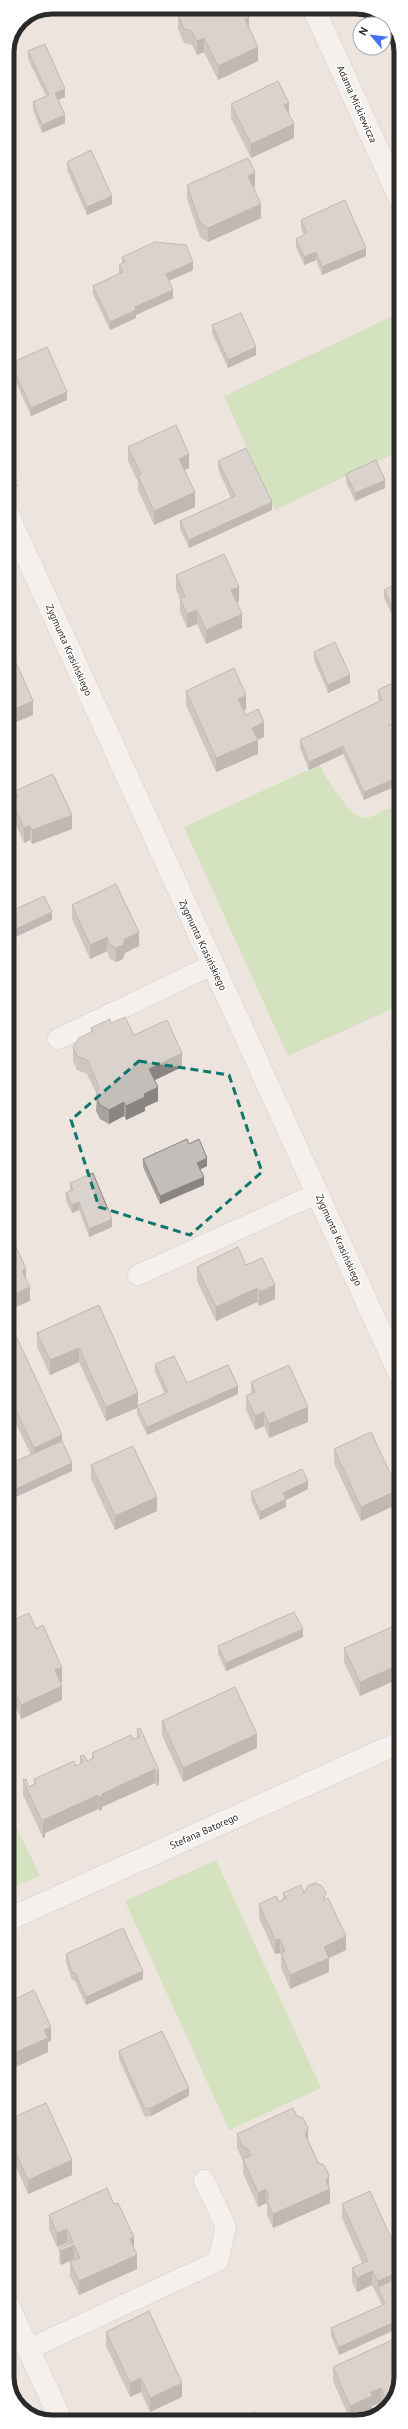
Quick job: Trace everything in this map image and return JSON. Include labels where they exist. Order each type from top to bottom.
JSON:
[{"type":"street","name":"Adama Mickiewicza","points":[[316,14],[394,186]]},
{"type":"street","name":"Zygmunta Krasińskiego","points":[[14,528],[394,1362]]},
{"type":"street","name":"Stefana Batorego","points":[[14,1917],[394,1745]]},
{"type":"street","points":[[14,2318],[59,2415]]},
{"type":"lane","points":[[58,1039],[212,965]]},
{"type":"lane","points":[[138,1275],[318,1194]]},
{"type":"lane","points":[[29,2349],[218,2261],[226,2227],[204,2180]]},
{"type":"highlighted area","points":[[139,1061],[229,1075],[262,1172],[190,1235],[99,1207],[71,1120]]},
{"type":"green space","points":[[394,315],[394,453],[275,510],[224,396]]},
{"type":"green space","points":[[319,765],[327,779],[347,806],[360,817],[371,817],[394,808],[394,1008],[288,1056],[184,827]]},
{"type":"green space","points":[[14,1822],[40,1876],[14,1887]]},
{"type":"green space","points":[[216,1860],[321,2088],[229,2130],[125,1901]]},
{"type":"building","points":[[248,14],[249,17],[245,19],[258,47],[218,66],[204,38],[197,41],[192,31],[184,29],[178,15]]},
{"type":"building","points":[[45,44],[65,89],[55,93],[65,115],[42,125],[33,102],[49,95],[28,51]]},
{"type":"building","points":[[278,81],[289,103],[284,105],[294,124],[251,144],[231,104]]},
{"type":"building","points":[[91,150],[112,196],[87,207],[67,162]]},
{"type":"building","points":[[248,158],[255,172],[248,176],[261,204],[208,228],[200,223],[187,185]]},
{"type":"building","points":[[345,200],[366,248],[322,267],[316,252],[304,257],[296,239],[307,233],[301,220]]},
{"type":"building","points":[[155,242],[186,245],[193,262],[166,274],[173,290],[135,307],[136,310],[110,322],[93,286],[123,272],[119,265],[125,262],[122,257]]},
{"type":"building","points":[[241,313],[256,347],[228,360],[212,325]]},
{"type":"building","points":[[47,347],[67,392],[31,408],[14,370],[14,362]]},
{"type":"building","points":[[176,425],[189,454],[179,459],[195,492],[154,511],[138,476],[141,474],[128,447]]},
{"type":"building","points":[[246,448],[272,502],[189,540],[180,521],[235,496],[218,461]]},
{"type":"building","points":[[376,460],[385,480],[355,493],[346,474]]},
{"type":"building","points":[[224,554],[239,587],[231,590],[242,614],[206,630],[197,610],[187,614],[180,598],[185,596],[176,575]]},
{"type":"building","points":[[394,585],[394,606],[392,607],[384,590]]},
{"type":"building","points":[[335,642],[350,675],[328,685],[314,652]]},
{"type":"building","points":[[14,658],[33,701],[14,709]]},
{"type":"building","points":[[234,668],[246,695],[238,699],[246,715],[258,709],[264,722],[252,728],[258,740],[216,758],[186,691]]},
{"type":"building","points":[[394,684],[394,723],[388,726],[394,724],[394,779],[364,792],[343,746],[309,762],[300,740],[382,700],[378,690]]},
{"type":"building","points":[[53,774],[72,815],[32,830],[30,826],[24,828],[14,806],[14,800],[18,798],[15,791]]},
{"type":"building","points":[[116,884],[139,932],[125,939],[123,945],[116,948],[110,945],[107,937],[90,945],[72,905]]},
{"type":"building","points":[[44,896],[52,912],[14,930],[14,910]]},
{"type":"building","points":[[125,1017],[134,1035],[167,1020],[182,1053],[149,1069],[158,1087],[144,1094],[145,1097],[126,1106],[124,1102],[109,1110],[100,1105],[96,1097],[99,1087],[87,1060],[77,1056],[73,1047],[79,1038],[93,1031],[91,1028],[110,1019],[111,1023]]},
{"type":"building","points":[[187,1139],[189,1144],[199,1139],[207,1158],[197,1163],[204,1177],[160,1196],[143,1159]]},
{"type":"building","points":[[93,1173],[112,1219],[89,1229],[79,1202],[72,1205],[66,1193],[73,1190],[70,1183]]},
{"type":"building","points":[[14,1242],[26,1269],[22,1271],[30,1287],[14,1294]]},
{"type":"building","points":[[238,1247],[246,1265],[262,1258],[275,1285],[259,1292],[257,1288],[216,1307],[197,1267]]},
{"type":"building","points":[[99,1305],[138,1393],[106,1407],[79,1348],[50,1360],[37,1333]]},
{"type":"building","points":[[14,1332],[62,1435],[34,1448],[14,1406]]},
{"type":"building","points":[[174,1356],[187,1383],[228,1365],[238,1386],[147,1427],[137,1406],[168,1392],[155,1364]]},
{"type":"building","points":[[289,1365],[308,1407],[269,1424],[264,1412],[255,1416],[246,1396],[255,1392],[251,1382]]},
{"type":"building","points":[[371,1432],[394,1481],[394,1492],[361,1507],[334,1449]]},
{"type":"building","points":[[62,1441],[72,1463],[14,1490],[14,1462]]},
{"type":"building","points":[[133,1446],[157,1497],[115,1516],[91,1465]]},
{"type":"building","points":[[302,1469],[308,1481],[283,1493],[286,1499],[260,1512],[251,1492]]},
{"type":"building","points":[[294,1612],[303,1629],[226,1663],[218,1646]]},
{"type":"building","points":[[29,1613],[36,1629],[43,1625],[62,1668],[55,1670],[62,1686],[21,1705],[14,1690],[14,1620]]},
{"type":"building","points":[[394,1626],[394,1667],[360,1682],[344,1648]]},
{"type":"building","points":[[235,1687],[257,1734],[183,1768],[162,1721]]},
{"type":"building","points":[[140,1728],[159,1771],[157,1772],[155,1769],[102,1794],[102,1796],[99,1797],[98,1795],[43,1820],[45,1823],[43,1824],[23,1780],[26,1779],[29,1787],[36,1783],[34,1779],[74,1761],[76,1766],[83,1762],[80,1756],[84,1755],[87,1761],[94,1758],[92,1753],[131,1735],[133,1739],[140,1737],[137,1729]]},
{"type":"building","points":[[315,1883],[322,1886],[326,1893],[323,1901],[328,1898],[346,1936],[324,1947],[329,1958],[290,1975],[281,1953],[285,1951],[280,1939],[275,1940],[259,1904],[276,1896],[279,1902],[286,1898],[283,1893],[301,1885],[304,1893],[308,1886]]},
{"type":"building","points":[[123,1928],[143,1971],[86,1997],[75,1973],[72,1972],[66,1954]]},
{"type":"building","points":[[34,1990],[51,2027],[44,2030],[48,2038],[14,2053],[14,2000]]},
{"type":"building","points":[[162,2031],[189,2088],[151,2108],[145,2109],[119,2051]]},
{"type":"building","points":[[46,2103],[72,2160],[28,2180],[14,2149],[14,2117]]},
{"type":"building","points":[[293,2108],[297,2116],[303,2118],[308,2128],[305,2134],[318,2163],[324,2165],[329,2175],[326,2181],[330,2189],[273,2214],[267,2201],[269,2195],[266,2189],[258,2193],[243,2159],[251,2155],[248,2149],[243,2147],[237,2134]]},
{"type":"building","points":[[107,2188],[114,2204],[118,2203],[134,2237],[130,2239],[137,2255],[79,2281],[70,2262],[80,2258],[74,2245],[61,2251],[59,2248],[73,2242],[67,2229],[57,2233],[49,2215]]},
{"type":"building","points":[[370,2191],[394,2244],[394,2274],[378,2281],[372,2271],[357,2278],[352,2268],[368,2261],[342,2204]]},
{"type":"building","points":[[394,2280],[394,2322],[339,2347],[331,2328],[385,2304],[378,2287]]},
{"type":"building","points":[[149,2311],[182,2383],[150,2398],[141,2378],[130,2383],[106,2332]]},
{"type":"building","points":[[394,2339],[394,2377],[391,2392],[386,2400],[381,2388],[371,2392],[372,2396],[350,2406],[333,2367]]},
{"type":"building","points":[[256,2412],[258,2415],[249,2415]]}]
